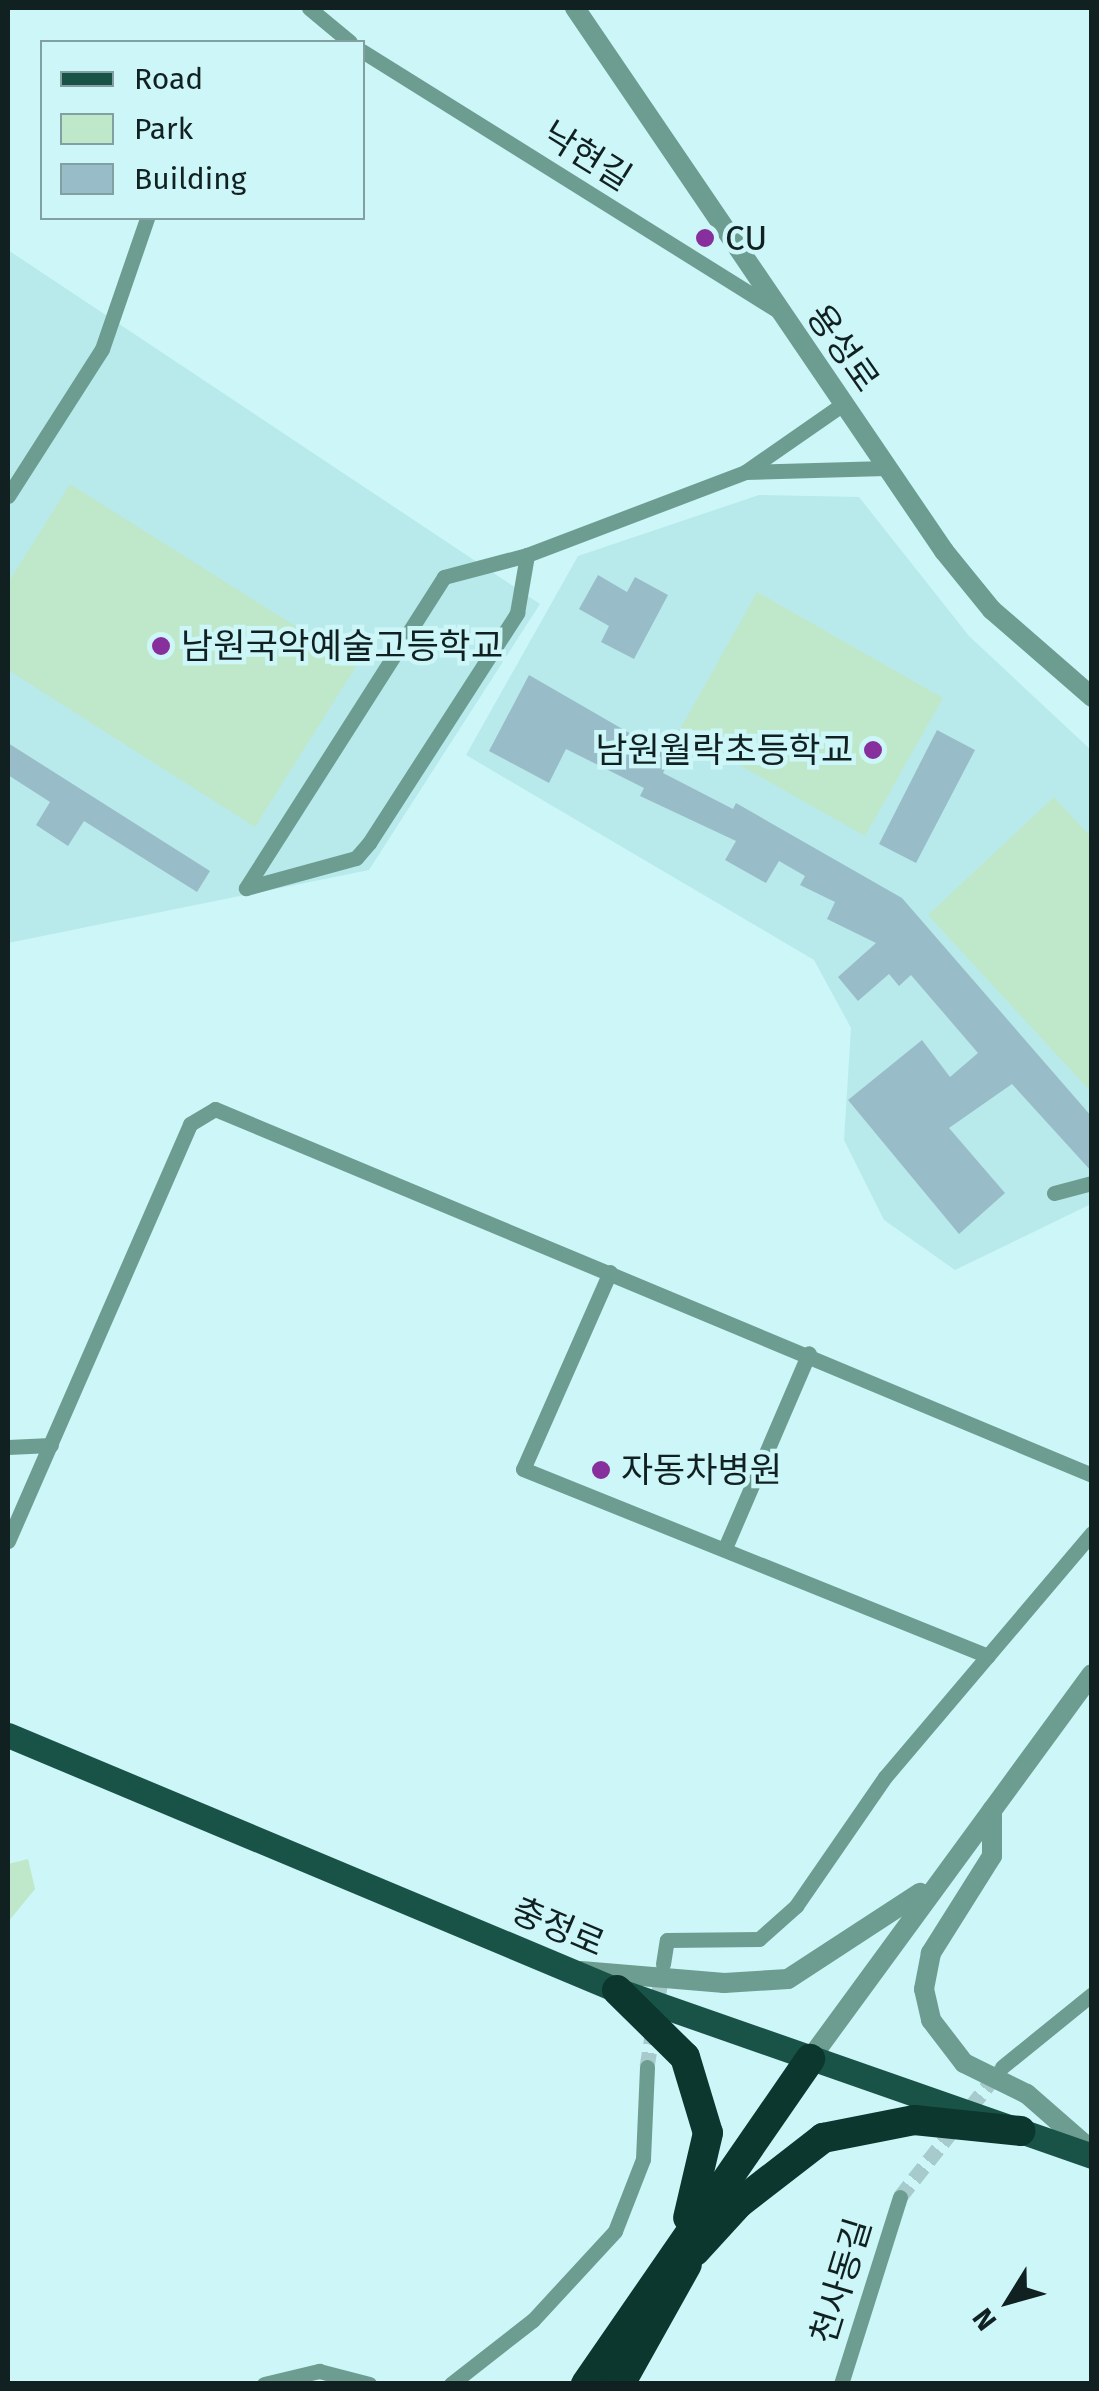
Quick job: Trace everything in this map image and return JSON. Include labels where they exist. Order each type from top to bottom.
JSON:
[{"type":"highway","points":[[617,1990],[685,2057],[708,2133],[688,2246],[620,2384]]},
{"type":"highway","points":[[586,2384],[688,2246],[810,2060]]},
{"type":"highway","points":[[688,2246],[823,2138],[914,2120],[1020,2131]]},
{"type":"main road","name":"충정로","points":[[8,1735],[617,1990],[810,2060],[1092,2153]]},
{"type":"street","points":[[309,8],[348,40]]},
{"type":"street","name":"용성로","points":[[575,8],[886,468],[992,610],[1092,697]]},
{"type":"street","name":"낙현길","points":[[365,53],[779,312]]},
{"type":"street","points":[[8,496],[102,350],[146,220]]},
{"type":"street","points":[[526,554],[517,613],[370,843],[356,858],[246,888],[444,577],[526,554],[745,472],[843,404]]},
{"type":"street","points":[[745,472],[886,468]]},
{"type":"street","points":[[8,1542],[190,1124],[215,1109],[808,1353],[1092,1476]]},
{"type":"street","points":[[1054,1193],[1092,1184]]},
{"type":"street","points":[[610,1272],[522,1469],[988,1656]]},
{"type":"street","points":[[725,1548],[808,1353]]},
{"type":"street","points":[[8,1447],[50,1445]]},
{"type":"street","points":[[664,1964],[667,1940],[759,1939],[796,1906],[885,1776],[1092,1532]]},
{"type":"street","points":[[810,2060],[1092,1674]]},
{"type":"street","points":[[992,1810],[992,1856],[931,1953],[924,1990],[931,2020],[964,2063],[1027,2094],[1092,2153]]},
{"type":"street","points":[[572,1970],[724,1983],[788,1979],[942,1877]]},
{"type":"street","points":[[1002,2067],[1092,1994]]},
{"type":"street","points":[[451,2384],[533,2320],[614,2230],[643,2159],[646,2067]]},
{"type":"street","name":"천사동길","points":[[841,2384],[900,2197]]},
{"type":"street","points":[[264,2384],[319,2371],[369,2384]]},
{"type":"shaded area","points":[[8,250],[540,604],[369,870],[8,943]]},
{"type":"shaded area","points":[[759,495],[859,497],[969,636],[1091,750],[1091,1204],[955,1270],[884,1220],[844,1140],[851,1028],[814,960],[466,755],[578,556]]},
{"type":"green space","points":[[70,484],[357,665],[255,827],[8,670],[8,583]]},
{"type":"green space","points":[[757,592],[943,698],[865,836],[679,731]]},
{"type":"green space","points":[[1054,797],[1091,837],[1091,1092],[928,915]]},
{"type":"green space","points":[[28,1859],[35,1889],[8,1922],[8,1864]]},
{"type":"building","points":[[598,575],[627,592],[635,577],[668,595],[634,659],[601,642],[609,626],[579,609]]},
{"type":"building","points":[[529,675],[671,757],[663,773],[733,809],[736,803],[902,898],[1092,1117],[1092,1172],[1012,1084],[949,1128],[1005,1193],[959,1234],[848,1100],[922,1040],[950,1077],[978,1053],[911,975],[899,986],[889,974],[858,1001],[838,977],[876,943],[827,919],[835,902],[800,885],[805,876],[779,861],[766,883],[725,860],[736,841],[640,796],[644,788],[566,749],[549,783],[489,751]]},
{"type":"building","points":[[937,730],[975,750],[916,863],[879,844]]},
{"type":"building","points":[[8,743],[210,871],[197,892],[84,821],[68,846],[36,825],[50,802],[8,775]]},
{"type":"tunnel","points":[[647,2067],[663,1967]]},
{"type":"tunnel","points":[[900,2197],[1000,2070]]},
{"type":"place","name":"CU","points":[[705,238]]},
{"type":"place","name":"남원국악예술고등학교","points":[[161,646]]},
{"type":"place","name":"남원월락초등학교","points":[[873,750]]},
{"type":"place","name":"자동차병원","points":[[601,1470]]}]
